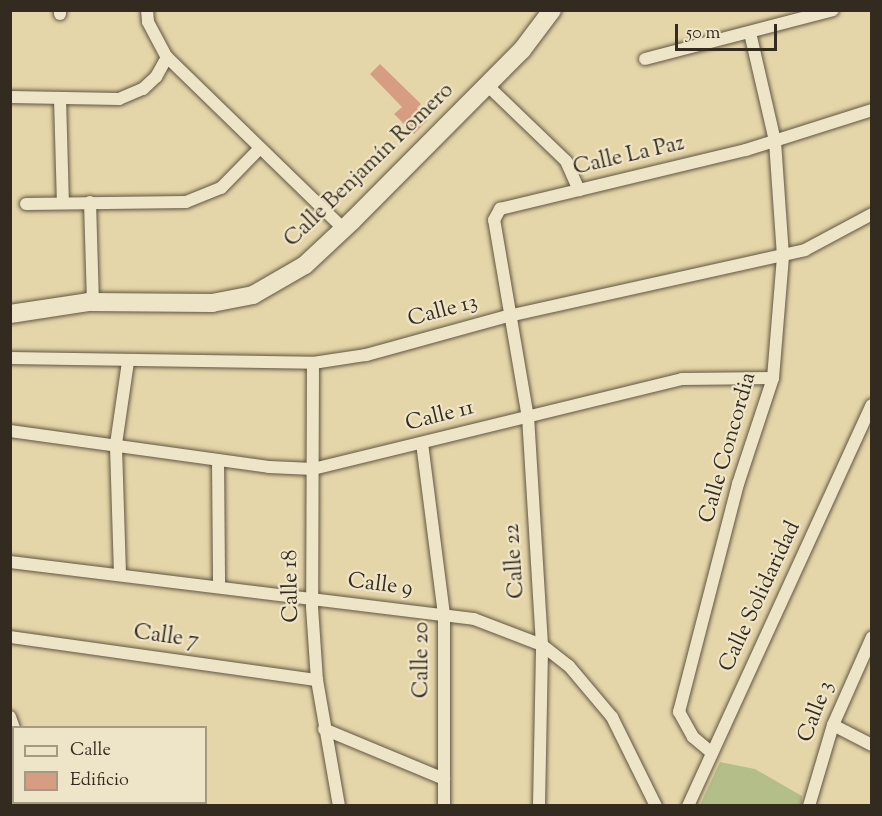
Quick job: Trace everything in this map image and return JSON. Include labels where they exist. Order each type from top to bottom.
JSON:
[{"type":"street","points":[[147,10],[148,22],[167,57],[259,149],[344,229]]},
{"type":"street","name":"Calle Benjamín Romero","points":[[10,314],[93,302],[212,303],[252,295],[305,265],[344,229],[522,51],[552,10]]},
{"type":"street","points":[[645,59],[833,10]]},
{"type":"street","name":"Calle Concordia","points":[[712,753],[693,737],[680,712],[738,484],[773,378],[783,256],[776,141],[750,33]]},
{"type":"street","points":[[10,98],[119,99],[143,89],[156,77],[167,57]]},
{"type":"street","points":[[487,86],[566,161],[579,190]]},
{"type":"street","points":[[60,98],[63,203]]},
{"type":"street","name":"Calle La Paz","points":[[508,316],[494,220],[500,209],[776,141],[872,110]]},
{"type":"street","points":[[26,204],[186,202],[203,197],[237,176],[259,149]]},
{"type":"street","points":[[90,202],[93,302]]},
{"type":"street","name":"Calle 13","points":[[10,358],[129,362],[313,363],[366,355],[508,316],[806,250],[872,214]]},
{"type":"street","name":"Calle 22","points":[[508,316],[528,418],[542,645],[539,806]]},
{"type":"street","points":[[120,574],[116,444],[129,362]]},
{"type":"street","name":"Calle 18","points":[[313,363],[312,599],[317,680],[339,806]]},
{"type":"street","name":"Calle 11","points":[[10,431],[218,460],[313,469],[682,379],[773,378]]},
{"type":"street","name":"Calle Solidaridad","points":[[688,806],[872,405]]},
{"type":"street","name":"Calle 20","points":[[422,443],[444,615],[444,805]]},
{"type":"street","points":[[218,460],[219,587]]},
{"type":"street","name":"Calle 9","points":[[10,562],[474,619],[542,645],[569,666],[612,717],[656,806]]},
{"type":"street","name":"Calle 3","points":[[809,806],[833,725],[868,654],[872,636]]},
{"type":"street","name":"Calle 7","points":[[10,637],[317,680]]},
{"type":"street","points":[[833,725],[872,745]]},
{"type":"street","points":[[324,729],[444,779]]},
{"type":"street","points":[[10,804],[19,806]]},
{"type":"green space","points":[[720,762],[755,769],[802,796],[802,805],[700,805]]},
{"type":"building","points":[[380,64],[421,104],[417,108],[428,120],[414,134],[394,114],[402,107],[370,74]]}]
